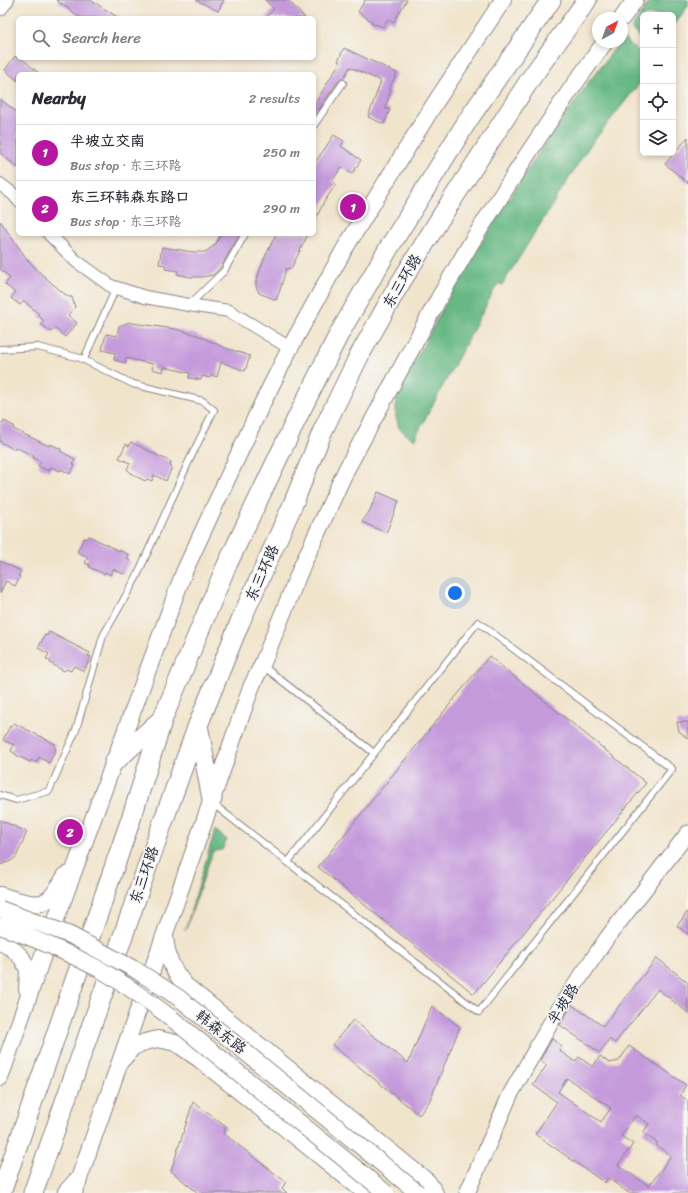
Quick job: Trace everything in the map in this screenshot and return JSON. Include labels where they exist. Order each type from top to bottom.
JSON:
[{"type":"highway","name":"东三环路","points":[[2,1179],[133,813],[163,718],[225,569],[339,334],[390,246],[468,120],[552,0]]},
{"type":"highway","name":"东三环路","points":[[33,1193],[198,725],[240,622],[293,504],[323,430],[359,356],[396,290],[473,166],[531,78],[587,0]]},
{"type":"highway","points":[[114,762],[163,718]]},
{"type":"highway","points":[[198,725],[212,800]]},
{"type":"main road","points":[[0,1078],[184,572],[257,415],[290,348],[365,214],[434,103],[503,0]]},
{"type":"main road","points":[[626,12],[635,0]]},
{"type":"main road","points":[[73,1189],[120,1062],[252,685],[262,665],[302,566],[346,470],[439,298],[471,243],[521,164],[601,48]]},
{"type":"main road","points":[[0,895],[14,900],[34,903],[43,902],[57,890],[81,852]]},
{"type":"main road","name":"韩森东路","points":[[0,909],[70,935],[136,970],[179,998],[419,1193]]},
{"type":"main road","name":"韩森东路","points":[[0,926],[64,951],[98,969],[147,1000],[170,1017],[386,1193]]},
{"type":"main road","points":[[164,934],[169,961],[176,974],[185,985],[428,1182],[435,1193]]},
{"type":"main road","points":[[0,942],[12,948],[22,958],[28,970],[28,983],[24,1010]]},
{"type":"main road","points":[[120,1062],[133,1047],[145,1042],[158,1039],[176,1043],[199,1059],[366,1193]]},
{"type":"street","points":[[0,8],[6,0]]},
{"type":"street","points":[[0,184],[16,198]]},
{"type":"street","points":[[52,236],[76,261],[111,286],[145,297],[229,311],[290,348]]},
{"type":"street","name":"半坡路","points":[[467,1193],[510,1094],[558,1010],[607,938],[688,833]]},
{"type":"lane","points":[[316,122],[343,83]]},
{"type":"lane","points":[[189,305],[224,271],[244,236]]},
{"type":"lane","points":[[84,359],[116,288]]},
{"type":"lane","points":[[0,350],[38,347],[84,359],[133,384],[204,401],[214,410],[136,578],[103,636],[76,730],[49,791],[16,800],[0,794]]},
{"type":"lane","points":[[212,800],[288,862],[479,1012],[672,769],[478,622],[288,862]]},
{"type":"lane","points":[[262,665],[374,753]]},
{"type":"green space","points":[[650,0],[688,0],[688,6],[676,22],[676,12],[642,12]]},
{"type":"green space","points":[[640,15],[640,37],[631,29]]},
{"type":"green space","points":[[628,42],[640,52],[640,83],[588,148],[502,285],[498,283],[414,440],[399,428],[396,417],[396,396],[455,286],[501,211],[533,161],[588,83],[615,48],[628,48]]},
{"type":"green space","points":[[215,830],[227,840],[222,850],[213,851],[185,931]]},
{"type":"building","points":[[56,0],[90,0],[116,16],[78,16]]},
{"type":"building","points":[[196,0],[224,0],[218,11]]},
{"type":"building","points":[[265,0],[288,0],[303,16],[267,16],[274,9]]},
{"type":"building","points":[[365,0],[407,0],[393,23],[388,19],[383,27],[371,24],[373,22],[358,12]]},
{"type":"building","points":[[344,48],[397,73],[389,89],[391,90],[385,108],[390,110],[384,124],[368,117],[381,81],[350,67],[343,79],[339,80],[316,114],[316,102],[340,62],[338,61]]},
{"type":"building","points":[[15,56],[16,60],[23,60],[38,72],[16,72],[16,79],[5,70]]},
{"type":"building","points":[[0,99],[16,111],[16,166],[0,153]]},
{"type":"building","points":[[334,135],[344,141],[341,146],[361,160],[352,174],[342,167],[332,181],[336,184],[324,202],[316,218],[316,161]]},
{"type":"building","points":[[688,137],[688,183],[665,164],[672,156],[676,156],[676,151]]},
{"type":"building","points":[[0,221],[27,259],[37,270],[62,292],[69,297],[72,297],[75,307],[68,315],[77,323],[65,337],[55,328],[51,332],[41,324],[44,321],[38,315],[39,314],[24,301],[20,305],[11,298],[15,293],[5,284],[10,278],[0,269]]},
{"type":"building","points":[[220,236],[239,236],[220,268],[213,275],[190,277],[177,274],[178,271],[165,269],[166,265],[159,264],[162,247],[193,252],[205,252],[215,245]]},
{"type":"building","points":[[275,236],[307,236],[291,269],[286,269],[276,300],[259,293],[256,286],[264,259]]},
{"type":"building","points":[[130,322],[175,329],[197,335],[223,347],[250,356],[245,371],[221,362],[217,377],[211,375],[210,378],[202,376],[201,380],[189,378],[190,373],[164,367],[163,372],[152,369],[153,364],[126,358],[126,363],[114,360],[115,353],[102,350],[106,334],[117,336],[119,326]]},
{"type":"building","points":[[4,421],[14,426],[13,429],[49,446],[50,444],[61,449],[60,451],[75,459],[73,464],[75,465],[70,474],[61,469],[60,471],[51,467],[49,471],[38,466],[41,462],[33,458],[34,456],[0,442],[0,422],[3,424]]},
{"type":"building","points":[[131,442],[171,462],[170,466],[172,467],[166,481],[154,475],[152,481],[147,479],[145,481],[132,474],[127,469],[130,463],[119,458],[126,444],[129,446]]},
{"type":"building","points":[[378,492],[399,501],[386,533],[362,522],[369,512]]},
{"type":"building","points":[[89,536],[129,555],[127,559],[130,561],[123,574],[113,569],[110,575],[105,572],[104,574],[89,567],[90,565],[85,563],[88,557],[77,552],[84,538],[87,539]]},
{"type":"building","points":[[0,561],[21,571],[18,576],[20,577],[15,586],[6,581],[0,593]]},
{"type":"building","points":[[49,632],[90,653],[88,656],[91,657],[84,671],[74,666],[71,671],[66,669],[64,671],[46,659],[49,654],[38,648],[45,635],[47,636]]},
{"type":"building","points":[[489,656],[646,783],[474,994],[318,867]]},
{"type":"building","points":[[677,722],[688,722],[688,739],[679,731]]},
{"type":"building","points":[[14,723],[55,744],[54,747],[56,749],[49,763],[39,757],[36,763],[31,760],[30,762],[11,751],[14,745],[3,740],[10,726],[12,727]]},
{"type":"building","points":[[0,820],[27,832],[16,857],[11,861],[0,865]]},
{"type":"building","points":[[688,911],[688,934],[677,926]]},
{"type":"building","points":[[657,958],[688,983],[688,1013],[658,989],[615,1043],[609,1039],[600,1053],[560,1025],[572,1005],[603,1026]]},
{"type":"building","points":[[432,1006],[460,1027],[429,1102],[419,1115],[332,1045],[353,1020],[408,1063]]},
{"type":"building","points":[[552,1039],[562,1046],[559,1050],[575,1062],[579,1057],[593,1067],[600,1056],[609,1063],[619,1061],[629,1046],[686,1085],[680,1095],[688,1101],[688,1193],[629,1193],[608,1178],[605,1183],[535,1134],[557,1102],[533,1085],[547,1065],[540,1060]],"holes":[[[567,1078],[611,1108],[601,1122],[558,1092]],[[636,1115],[649,1124],[643,1133],[658,1143],[656,1145],[671,1156],[649,1186],[618,1165],[633,1144],[621,1136]]]},
{"type":"building","points":[[193,1102],[226,1127],[223,1133],[286,1182],[282,1188],[287,1193],[198,1193],[171,1171]]},
{"type":"place","name":"半坡立交南","points":[[353,207]]},
{"type":"place","name":"东三环韩森东路口","points":[[70,832]]}]
